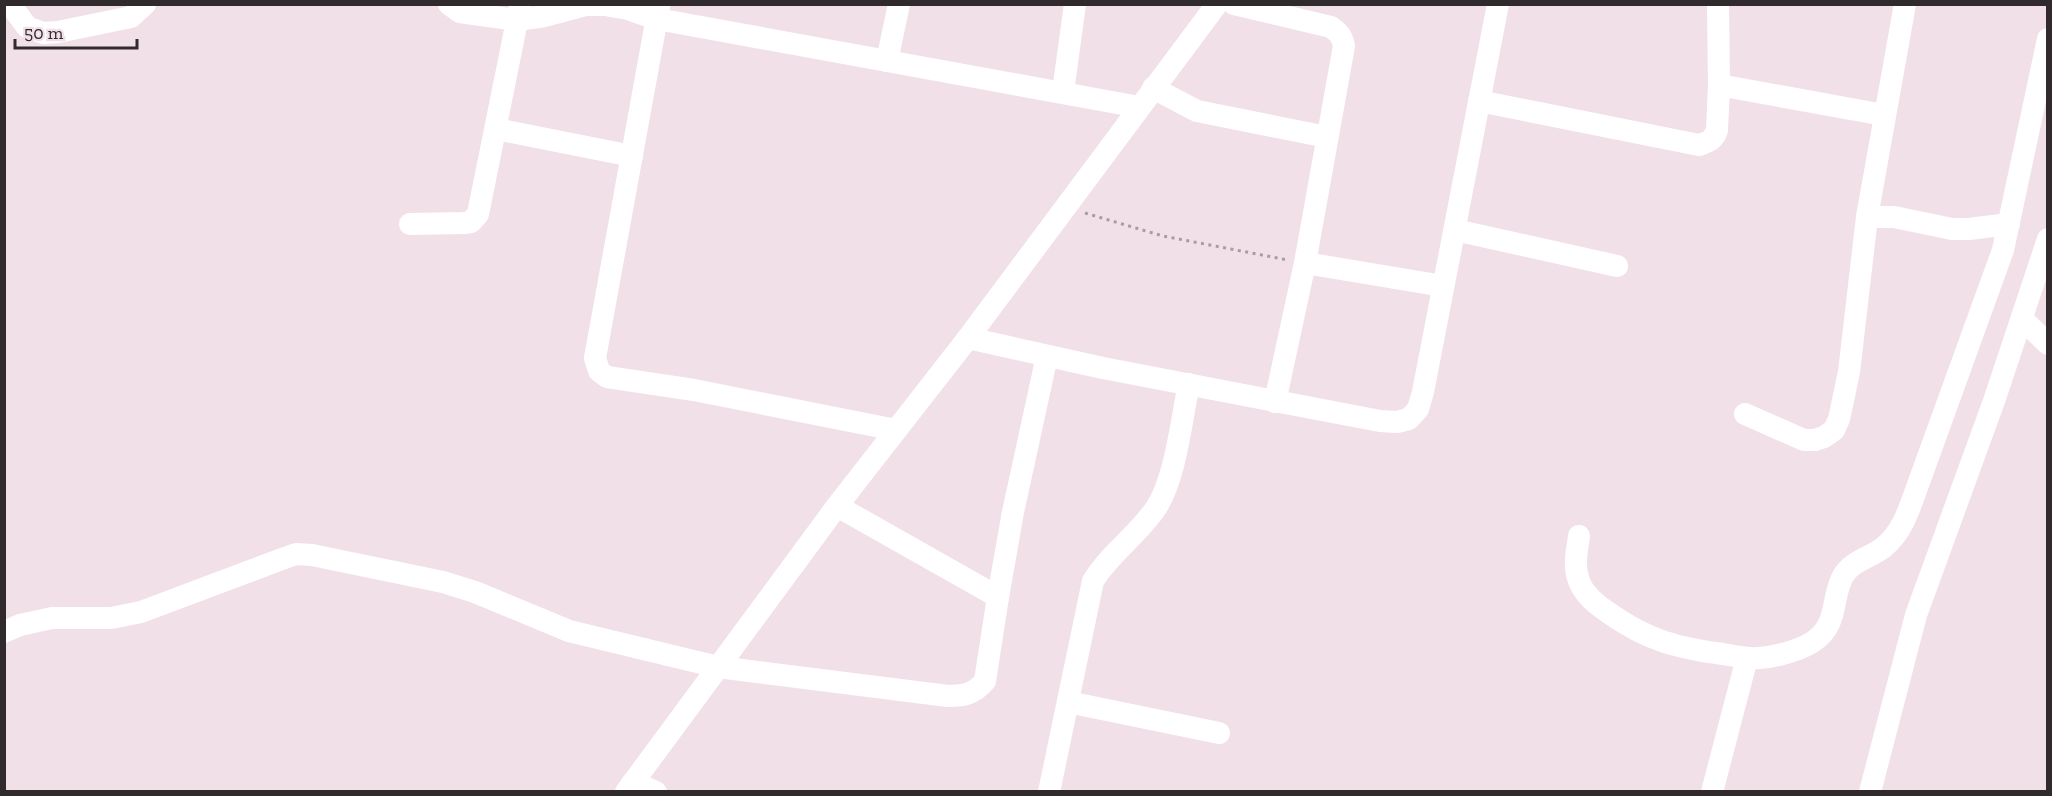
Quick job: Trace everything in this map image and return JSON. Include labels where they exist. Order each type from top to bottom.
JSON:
[{"type":"street","points":[[10,4],[27,27],[43,33],[58,33],[131,17],[145,4]]},
{"type":"street","points":[[449,4],[460,12],[518,12],[545,16],[586,5],[605,5],[658,12],[887,61],[1139,107]]},
{"type":"street","points":[[887,61],[899,4]]},
{"type":"street","points":[[1063,92],[1075,4]]},
{"type":"street","points":[[656,792],[630,787],[837,506],[968,338],[1216,4]]},
{"type":"street","points":[[1234,4],[1331,27],[1343,38],[1344,46],[1305,263],[1275,402]]},
{"type":"street","points":[[968,338],[1275,402],[1380,421],[1397,422],[1409,419],[1418,410],[1423,392],[1498,4]]},
{"type":"street","points":[[1479,101],[1699,145],[1708,142],[1717,130],[1718,4]]},
{"type":"street","points":[[1745,414],[1804,440],[1815,440],[1834,430],[1839,419],[1849,372],[1867,217],[1905,4]]},
{"type":"street","points":[[410,224],[464,224],[475,219],[478,214],[518,12]]},
{"type":"street","points":[[658,12],[595,358],[599,371],[602,375],[622,380],[706,393],[896,430]]},
{"type":"street","points":[[1579,536],[1575,562],[1579,582],[1589,597],[1631,629],[1666,644],[1747,658],[1760,658],[1781,654],[1811,643],[1826,630],[1833,617],[1844,573],[1882,549],[1898,532],[1915,493],[2003,250],[2048,39]]},
{"type":"street","points":[[1719,85],[1884,115]]},
{"type":"street","points":[[1153,88],[1197,111],[1328,137]]},
{"type":"street","points":[[496,129],[632,156]]},
{"type":"street","points":[[1867,217],[1894,217],[1969,229],[2009,224]]},
{"type":"street","points":[[1455,230],[1617,266]]},
{"type":"street","points":[[1870,792],[1916,615],[1994,401],[2048,239]]},
{"type":"street","points":[[1305,263],[1443,286]]},
{"type":"street","points":[[2022,319],[2048,344]]},
{"type":"street","points":[[4,632],[20,625],[52,618],[111,618],[141,612],[296,555],[312,555],[442,582],[475,592],[569,631],[718,667],[948,696],[964,696],[976,691],[985,681],[1013,512],[1047,356]]},
{"type":"street","points":[[1049,792],[1093,580],[1101,567],[1143,525],[1162,497],[1171,474],[1189,384]]},
{"type":"street","points":[[837,506],[998,597]]},
{"type":"street","points":[[1712,792],[1747,658]]},
{"type":"street","points":[[1068,702],[1219,733]]},
{"type":"path","points":[[1065,206],[1127,227],[1163,236],[1305,263]]}]
